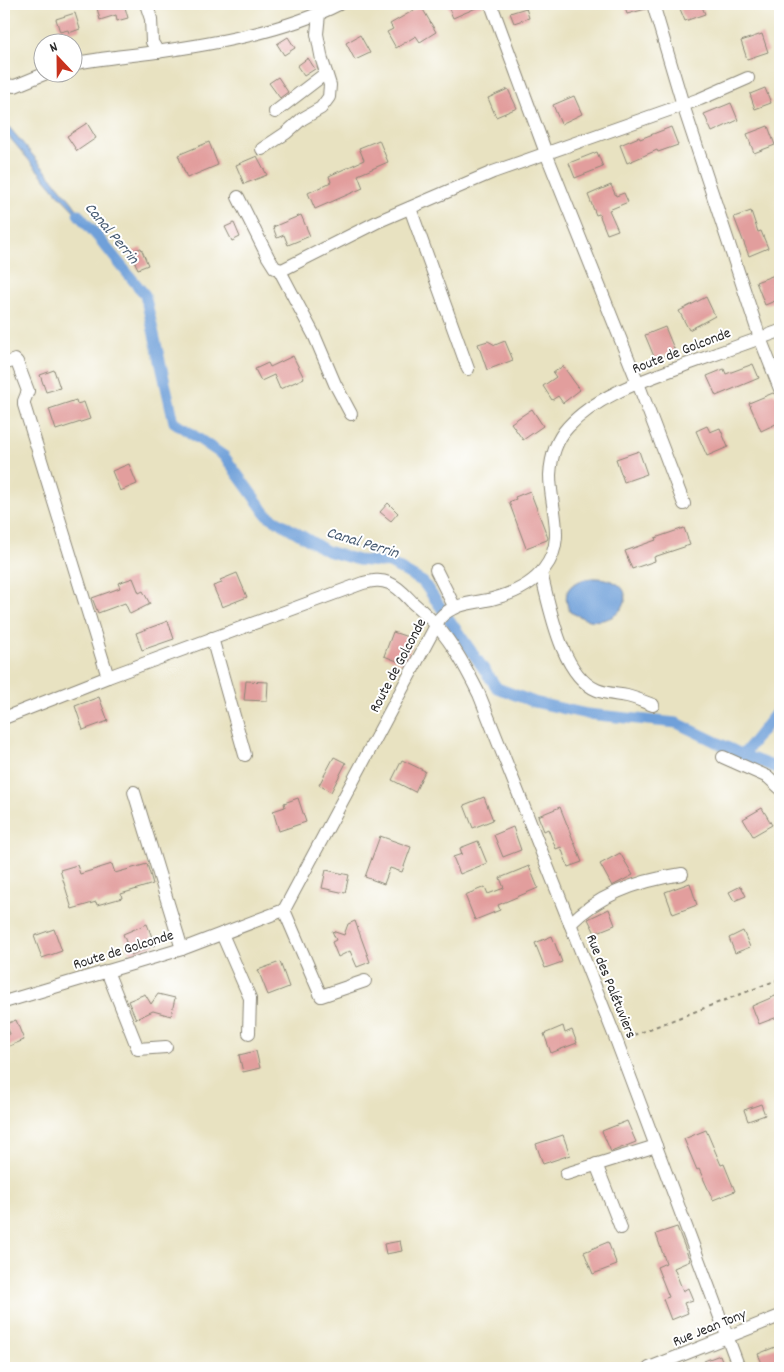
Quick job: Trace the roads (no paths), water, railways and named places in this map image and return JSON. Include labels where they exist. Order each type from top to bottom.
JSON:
[{"type":"street","points":[[146,4],[151,19],[152,42],[158,52]]},
{"type":"street","points":[[82,63],[158,52],[255,33],[319,14],[339,4]]},
{"type":"street","points":[[491,4],[546,152],[684,504]]},
{"type":"street","points":[[654,4],[683,105],[760,338],[780,389]]},
{"type":"street","points":[[262,149],[325,103],[330,92],[330,85],[318,46],[319,14]]},
{"type":"street","points":[[275,112],[326,73]]},
{"type":"street","points":[[280,271],[294,266],[345,238],[494,172],[683,105],[748,78]]},
{"type":"street","points":[[4,85],[15,86],[32,79]]},
{"type":"street","points":[[238,197],[268,257],[275,268],[280,271],[307,321],[351,414]]},
{"type":"street","points":[[410,208],[468,368]]},
{"type":"street","name":"Route de Golconde","points":[[4,1002],[182,949],[284,910],[436,625],[444,614],[455,608],[510,594],[523,588],[541,573],[550,560],[557,540],[550,476],[551,460],[558,442],[567,428],[586,411],[638,383],[780,331]]},
{"type":"street","points":[[4,364],[14,360],[18,362],[28,391],[24,405],[108,677]]},
{"type":"street","points":[[436,570],[455,608]]},
{"type":"street","points":[[541,573],[559,638],[578,675],[590,687],[597,690],[638,699],[653,705]]},
{"type":"street","name":"Rue des Palétuviers","points":[[4,718],[108,677],[356,586],[376,580],[396,587],[436,625],[462,662],[479,694],[617,1042],[739,1368]]},
{"type":"street","points":[[212,638],[245,754]]},
{"type":"street","points":[[723,756],[768,777],[780,788]]},
{"type":"street","points":[[134,792],[182,949]]},
{"type":"street","points":[[570,924],[582,911],[631,886],[682,874]]},
{"type":"street","points":[[284,910],[321,996],[365,981]]},
{"type":"street","points":[[222,934],[250,998],[249,1033]]},
{"type":"street","points":[[107,971],[138,1049],[166,1047]]},
{"type":"street","points":[[566,1174],[656,1146]]},
{"type":"street","points":[[596,1164],[621,1228]]},
{"type":"street","name":"Rue Jean Tony","points":[[649,1368],[780,1316]]},
{"type":"water","points":[[4,121],[72,202],[88,225],[58,194],[4,131]]},
{"type":"water","points":[[592,578],[602,578],[618,585],[624,591],[625,599],[623,607],[617,613],[597,621],[585,619],[570,612],[566,598],[569,588],[578,582]]},
{"type":"waterway","name":"Canal Perrin","points":[[78,214],[145,295],[174,422],[224,456],[267,515],[327,551],[358,560],[390,563],[423,582],[497,688],[534,702],[587,714],[677,723],[743,755],[780,769]]},
{"type":"waterway","points":[[743,755],[780,708]]}]
